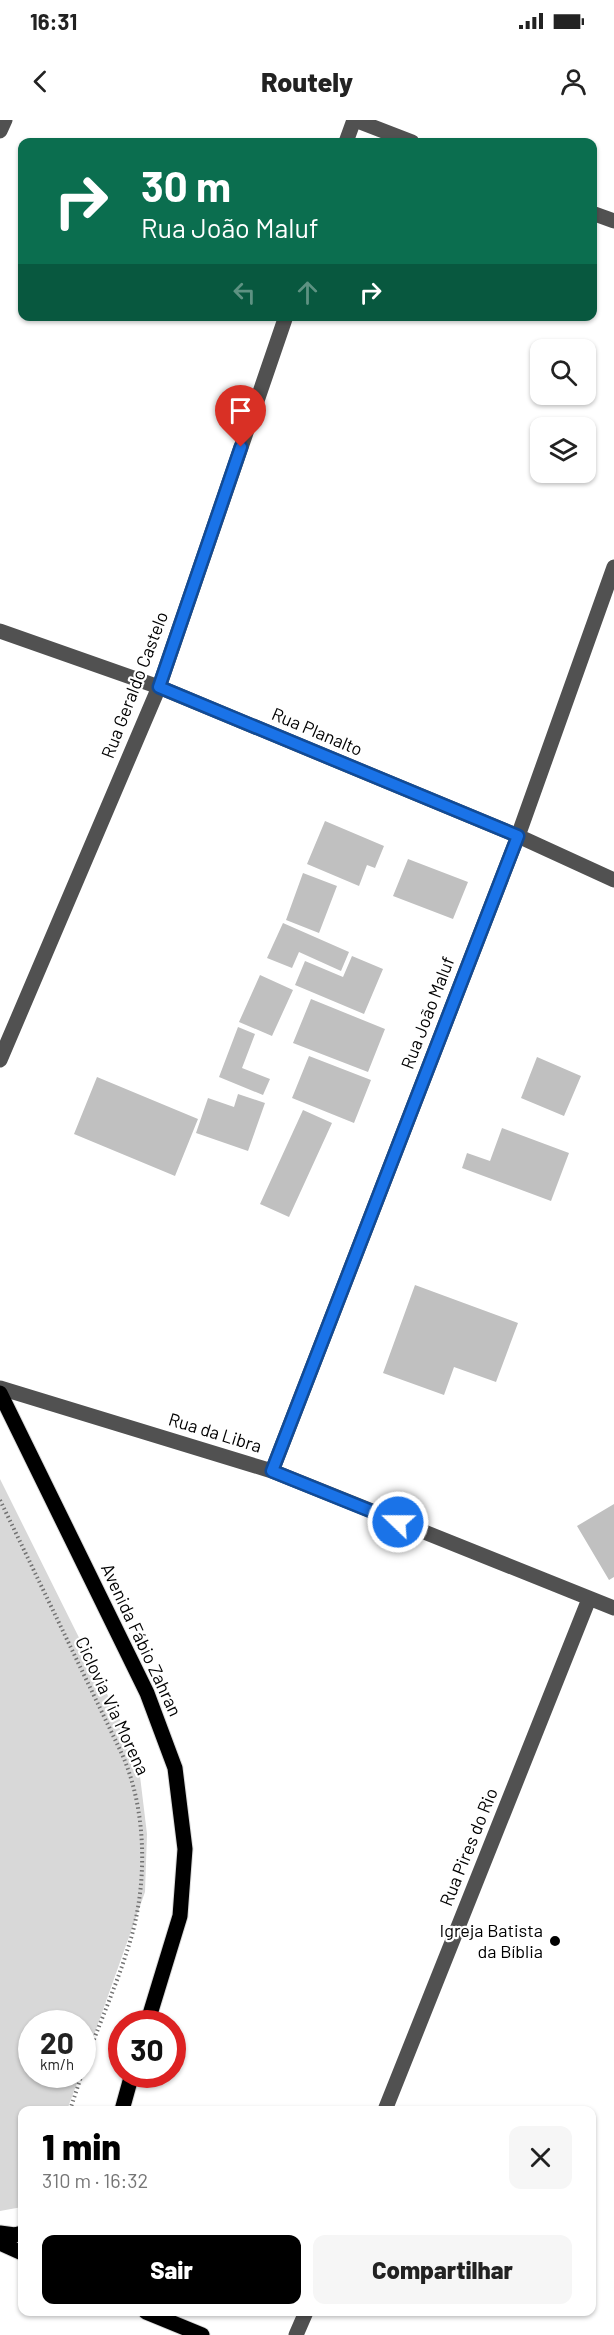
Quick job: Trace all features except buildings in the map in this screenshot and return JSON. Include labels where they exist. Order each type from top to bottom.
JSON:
[{"type":"main road","name":"Avenida Fábio Zahran","points":[[0,1393],[147,1693],[175,1768],[184,1849],[180,1916],[151,2010]]},
{"type":"main road","points":[[123,2106],[128,2088]]},
{"type":"main road","points":[[0,2234],[18,2234]]},
{"type":"main road","points":[[0,2243],[18,2251]]},
{"type":"main road","points":[[155,2316],[202,2335]]},
{"type":"main road","points":[[167,2316],[175,2325]]},
{"type":"street","points":[[0,131],[4,120]]},
{"type":"street","points":[[347,138],[354,120],[401,138]]},
{"type":"street","points":[[597,215],[614,221]]},
{"type":"street","name":"Rua Geraldo Castelo","points":[[0,1060],[159,687],[284,321]]},
{"type":"street","name":"Rua João Maluf","points":[[272,1471],[518,836],[614,567]]},
{"type":"street","name":"Rua Planalto","points":[[0,631],[159,687],[518,836],[614,880]]},
{"type":"street","name":"Rua da Libra","points":[[0,1388],[272,1471],[614,1608]]},
{"type":"street","name":"Rua Pires do Rio","points":[[387,2106],[589,1599]]},
{"type":"street","points":[[296,2335],[304,2316]]},
{"type":"path","name":"Ciclovia Via Morena","points":[[0,1500],[134,1781],[142,1846],[138,1901],[128,1949],[96,2035]]},
{"type":"path","name":"Ciclovia Via Morena","points":[[71,2106],[77,2088]]},
{"type":"shaded area","points":[[0,1479],[120,1720],[140,1776],[147,1834],[145,1892],[96,2030],[96,2010],[18,2010],[18,2088],[75,2088],[68,2106],[18,2106],[18,2208],[0,2211]]},
{"type":"place","name":"Igreja Batista da Bíblia","points":[[555,1941]]},
{"type":"route","points":[[241,447],[159,687],[518,836],[272,1471],[398,1522]]}]
